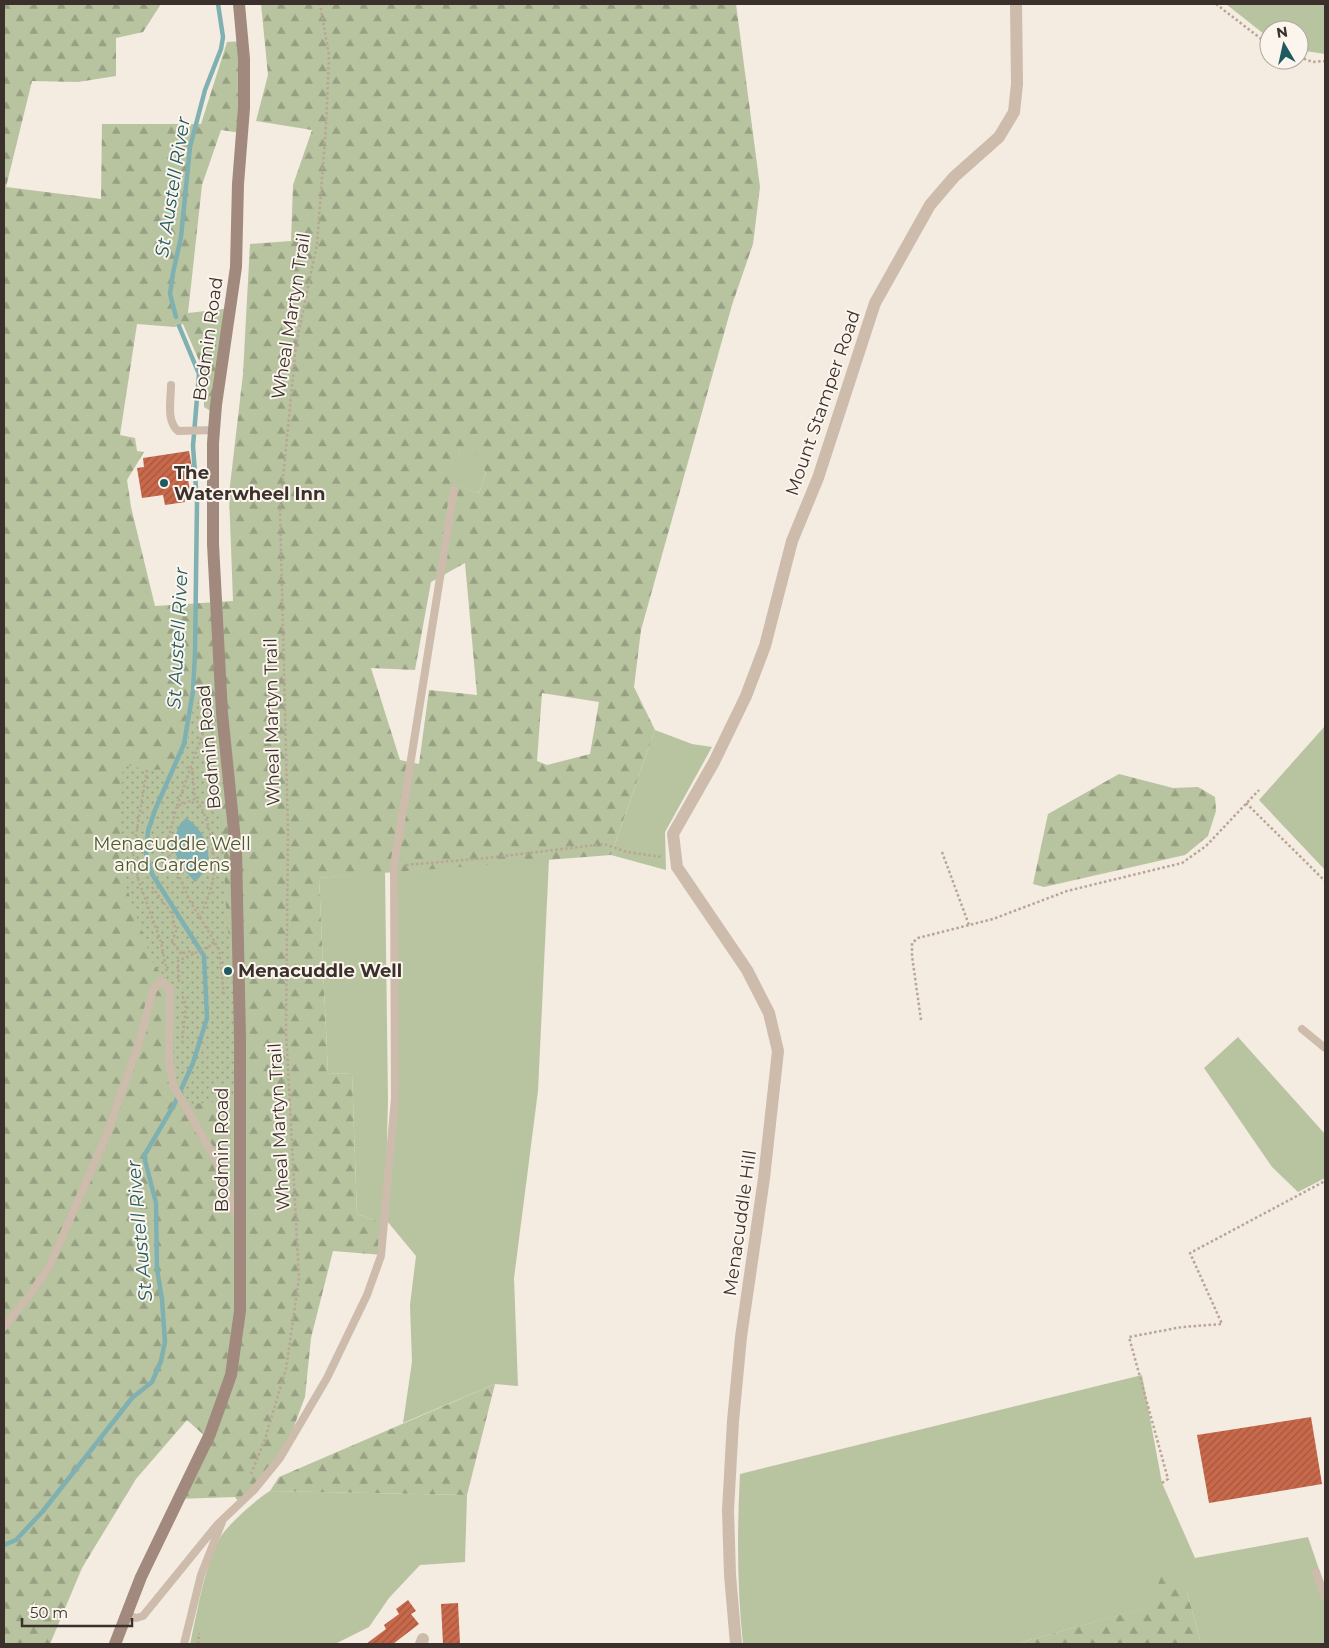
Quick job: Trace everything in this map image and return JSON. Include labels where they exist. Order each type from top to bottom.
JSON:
[{"type":"main road","name":"Bodmin Road","points":[[115,1644],[125,1614],[210,1434],[231,1375],[240,1312],[236,850],[222,713],[209,430],[236,267],[244,88],[244,59],[239,4]]},
{"type":"street","name":"Mount Stamper Road","points":[[673,834],[714,762],[752,680],[765,646],[792,541],[818,478],[875,303],[930,204],[954,177],[999,137],[1014,112],[1018,58],[1016,4]]},
{"type":"street","name":"Menacuddle Hill","points":[[673,834],[677,867],[747,970],[769,1013],[778,1051],[733,1421],[728,1519],[730,1575],[736,1644]]},
{"type":"lane","points":[[171,385],[171,420],[178,431],[209,430]]},
{"type":"lane","points":[[125,1614],[136,1618],[143,1616],[224,1520],[254,1490],[280,1458],[327,1378],[367,1295],[380,1256],[395,1098],[394,866],[454,490]]},
{"type":"lane","points":[[4,1327],[49,1267],[105,1139],[140,1040],[153,990],[160,981],[170,989],[169,1061],[173,1085],[216,1158],[240,1227]]},
{"type":"lane","points":[[1302,1029],[1325,1048]]},
{"type":"lane","points":[[184,1644],[201,1574],[224,1520]]},
{"type":"lane","points":[[1316,1572],[1325,1597]]},
{"type":"path","name":"Wheal Martyn Trail","points":[[265,1439],[286,1369],[299,1278],[286,1030],[288,831],[280,510],[296,345],[317,244],[326,125],[328,55],[320,4]]},
{"type":"path","points":[[1216,4],[1259,37]]},
{"type":"path","points":[[1309,61],[1325,61]]},
{"type":"path","points":[[205,727],[177,806],[166,847],[190,901],[216,943],[221,959],[225,997]]},
{"type":"path","points":[[192,767],[195,799],[203,807],[208,820],[214,869],[210,892],[200,918]]},
{"type":"path","points":[[146,770],[133,853],[139,882],[161,942],[170,989]]},
{"type":"path","points":[[921,1020],[912,956],[912,944],[918,938],[993,919],[1068,891],[1182,863],[1206,846],[1259,790]]},
{"type":"path","points":[[177,806],[195,799]]},
{"type":"path","points":[[1246,803],[1325,882]]},
{"type":"path","points":[[394,866],[487,858],[604,844],[627,852],[658,857],[676,857]]},
{"type":"path","points":[[942,852],[969,925]]},
{"type":"path","points":[[152,887],[172,914],[176,931],[172,942],[181,954],[191,951],[193,955]]},
{"type":"path","points":[[198,953],[216,943]]},
{"type":"path","points":[[1162,1483],[1168,1480],[1129,1337],[1182,1327],[1222,1324],[1190,1253],[1325,1181]]},
{"type":"green space","points":[[4,4],[161,4],[143,32],[116,38],[116,76],[78,82],[32,81],[6,187],[101,199],[102,124],[201,124],[227,42],[243,41],[241,133],[221,130],[202,185],[188,313],[232,308],[219,416],[204,407],[204,372],[183,324],[175,327],[137,324],[120,435],[135,438],[137,451],[144,452],[127,480],[131,507],[155,606],[233,601],[229,494],[243,374],[250,244],[291,241],[293,185],[312,130],[256,121],[268,75],[261,4],[736,4],[760,187],[753,244],[732,305],[641,630],[634,687],[655,730],[611,855],[319,878],[328,1073],[352,1074],[357,1214],[385,1224],[383,1255],[333,1251],[311,1338],[305,1397],[281,1461],[242,1506],[235,1497],[176,1499],[206,1437],[187,1420],[136,1479],[82,1568],[50,1644],[4,1644]],"holes":[[[460,448],[474,451],[486,473],[479,493],[453,484]],[[465,563],[477,695],[429,690],[419,764],[400,760],[371,668],[415,670],[431,582]],[[542,693],[599,702],[590,754],[547,765],[537,761]]]},
{"type":"green space","points":[[1226,4],[1325,4],[1325,54],[1309,52],[1309,20],[1259,20],[1259,30]]},
{"type":"green space","points":[[460,447],[475,451],[486,473],[479,493],[452,484]]},
{"type":"green space","name":"Menacuddle Well and Gardens","points":[[194,703],[213,705],[213,733],[224,847],[225,894],[233,987],[235,1058],[233,1101],[189,1104],[175,1081],[172,1061],[172,990],[152,961],[125,883],[119,856],[123,764],[147,770],[174,769],[187,743]]},
{"type":"green space","points":[[1325,726],[1325,870],[1259,800]]},
{"type":"green space","points":[[655,730],[692,744],[712,747],[665,832],[666,870],[611,855]]},
{"type":"green space","points":[[1119,774],[1173,788],[1198,787],[1215,797],[1216,811],[1208,836],[1185,855],[1044,887],[1033,884],[1048,814]]},
{"type":"green space","points":[[549,859],[538,1091],[514,1278],[518,1386],[495,1384],[403,1423],[412,1362],[410,1305],[416,1256],[387,1221],[398,1102],[398,871]]},
{"type":"green space","points":[[385,872],[388,1100],[385,1224],[357,1214],[352,1074],[328,1073],[319,878]]},
{"type":"green space","points":[[1238,1037],[1325,1134],[1325,1178],[1298,1192],[1272,1167],[1204,1068]]},
{"type":"green space","points":[[1142,1375],[1162,1483],[1195,1558],[1308,1537],[1325,1587],[1325,1644],[1201,1644],[1187,1591],[1149,1607],[1015,1644],[743,1644],[738,1559],[740,1474]]},
{"type":"green space","points":[[495,1384],[467,1495],[270,1491],[279,1477]]},
{"type":"green space","points":[[270,1491],[467,1495],[465,1562],[420,1565],[389,1598],[369,1627],[335,1644],[190,1644],[206,1575],[220,1538],[243,1512]]},
{"type":"green space","points":[[1166,1566],[1187,1591],[1201,1644],[1015,1644],[1148,1607]]},
{"type":"water","points":[[186,818],[201,833],[208,852],[207,866],[195,882],[186,872],[171,846],[180,824]]},
{"type":"building","name":"The Waterwheel Inn","points":[[189,451],[193,473],[187,474],[190,490],[183,491],[185,502],[165,505],[163,495],[142,498],[137,468],[144,467],[143,458]]},
{"type":"building","points":[[1311,1417],[1322,1484],[1209,1503],[1197,1435]]},
{"type":"building","points":[[408,1600],[416,1611],[411,1614],[419,1624],[393,1644],[366,1644],[386,1629],[384,1625],[399,1614],[396,1609]]},
{"type":"building","points":[[458,1603],[460,1644],[443,1644],[441,1604]]},
{"type":"waterway","name":"St Austell River","points":[[176,317],[170,294],[181,237],[190,147],[205,90],[221,49],[223,37],[218,4]]},
{"type":"waterway","name":"St Austell River","points":[[4,1545],[16,1540],[43,1511],[132,1398],[152,1382],[161,1361],[165,1342],[162,1299],[157,1269],[156,1203],[144,1156],[175,1103],[193,1063],[207,1018],[204,956],[152,874],[146,854],[148,831],[155,810],[184,744],[193,691],[197,502],[193,446],[199,374],[179,326]]},
{"type":"place","name":"The Waterwheel Inn","points":[[164,483]]},
{"type":"place","name":"Menacuddle Well","points":[[228,971]]}]
